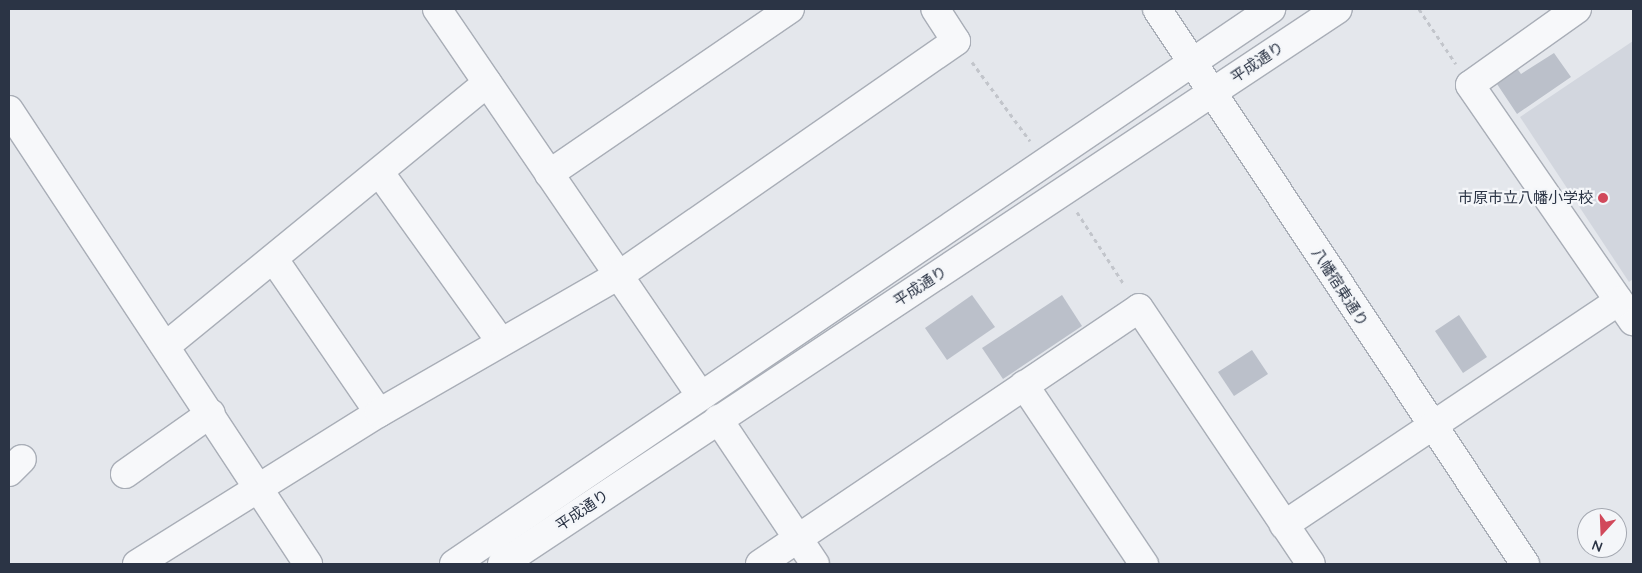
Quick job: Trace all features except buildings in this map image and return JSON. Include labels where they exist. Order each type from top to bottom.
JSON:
[{"type":"street","points":[[437,9],[549,174],[621,274],[701,396]]},
{"type":"street","points":[[549,174],[790,9]]},
{"type":"street","points":[[137,564],[260,490],[379,413],[621,274],[956,41],[935,9]]},
{"type":"street","name":"八幡宿東通り","points":[[1157,9],[1525,564]]},
{"type":"street","name":"平成通り","points":[[454,564],[1191,61],[1271,9]]},
{"type":"street","name":"平成通り","points":[[502,564],[1338,9]]},
{"type":"street","points":[[1284,525],[1431,424],[1626,311],[1470,85],[1577,9]]},
{"type":"street","points":[[167,346],[275,261],[487,83]]},
{"type":"street","points":[[9,110],[167,346],[308,564]]},
{"type":"street","points":[[380,173],[501,342]]},
{"type":"street","points":[[275,261],[379,413]]},
{"type":"street","points":[[760,564],[1139,308],[1311,564]]},
{"type":"street","points":[[1024,385],[1144,564]]},
{"type":"street","points":[[125,474],[211,413]]},
{"type":"street","points":[[718,419],[815,564]]},
{"type":"path","points":[[1418,9],[1470,85]]},
{"type":"path","points":[[956,41],[1033,146]]},
{"type":"path","points":[[1077,212],[1139,308]]},
{"type":"shaded area","name":"市原市立八幡小学校","points":[[1633,41],[1633,279],[1629,282],[1520,117]]},
{"type":"place","name":"市原市立八幡小学校","points":[[1603,198]]}]
